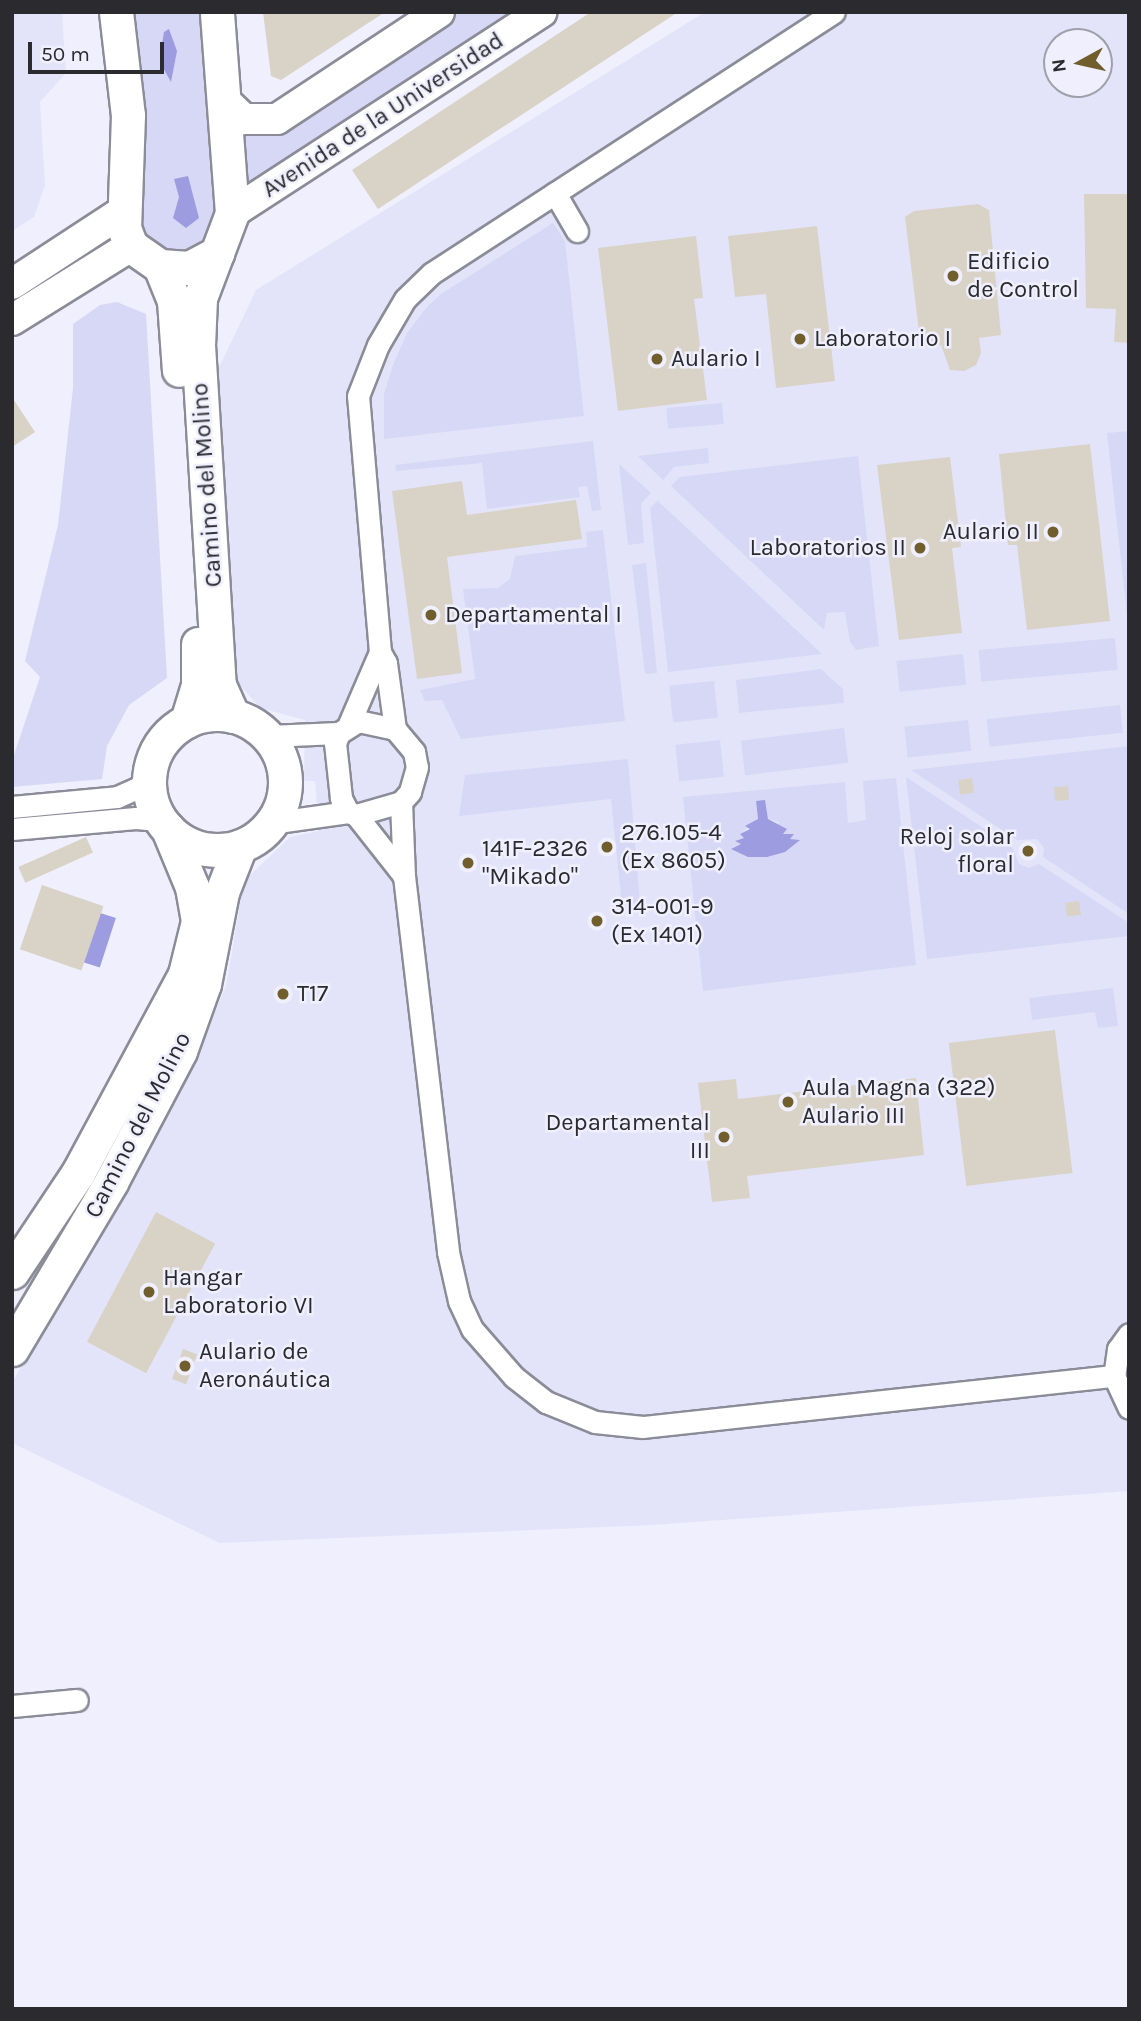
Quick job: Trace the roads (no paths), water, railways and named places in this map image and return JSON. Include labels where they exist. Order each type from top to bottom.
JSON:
[{"type":"main road","points":[[116,12],[128,115],[122,212],[131,246],[160,266],[188,268],[217,253]]},
{"type":"main road","points":[[216,12],[232,214]]},
{"type":"main road","points":[[223,99],[244,119],[277,119],[439,12]]},
{"type":"main road","name":"Avenida de la Universidad","points":[[232,214],[536,14]]},
{"type":"main road","points":[[12,284],[122,212]]},
{"type":"main road","name":"Camino del Molino","points":[[232,214],[200,298],[198,345],[219,685],[233,716]]},
{"type":"main road","points":[[12,320],[131,246]]},
{"type":"main road","name":"Camino del Molino","points":[[160,266],[174,301],[195,601],[198,686],[187,720]]},
{"type":"main road","points":[[210,714],[233,716],[267,736],[279,757],[284,779],[283,795],[270,823],[240,846],[201,848],[164,825],[153,806],[149,775],[161,743],[187,720],[210,714]]},
{"type":"main road","name":"Camino del Molino","points":[[12,1272],[78,1173],[185,974],[198,921],[192,887],[164,825]]},
{"type":"main road","name":"Camino del Molino","points":[[12,1349],[111,1182],[180,1051],[204,984],[222,892],[240,846]]},
{"type":"street","points":[[270,823],[352,813],[401,802],[410,792],[417,767],[414,751],[394,729],[386,663],[380,652],[358,396],[378,345],[405,299],[432,273],[834,12]]},
{"type":"street","points":[[555,193],[577,231]]},
{"type":"street","points":[[380,652],[335,743],[340,784],[352,813],[404,876]]},
{"type":"street","points":[[267,736],[344,729],[358,722],[394,729]]},
{"type":"street","points":[[12,807],[117,797],[139,787],[149,775]]},
{"type":"street","points":[[401,802],[404,876],[431,1116],[459,1301],[478,1337],[514,1377],[546,1402],[595,1422],[643,1427],[1114,1376]]},
{"type":"street","points":[[12,829],[120,819],[164,825]]},
{"type":"street","points":[[1129,1334],[1118,1349],[1114,1376],[1129,1408]]},
{"type":"street","points":[[12,1706],[77,1700]]},
{"type":"water","points":[[169,29],[177,51],[171,82],[162,66],[161,50],[164,32]]},
{"type":"water","points":[[188,176],[199,218],[186,228],[173,218],[179,197],[174,179]]},
{"type":"water","points":[[765,800],[768,819],[787,829],[783,834],[794,834],[790,839],[800,840],[785,852],[767,857],[748,857],[731,849],[741,844],[735,841],[744,838],[740,834],[750,829],[745,826],[758,819],[756,801]]},
{"type":"water","points":[[94,911],[116,918],[100,968],[78,960]]},
{"type":"place","name":"Edificio de Control","points":[[953,276]]},
{"type":"place","name":"Laboratorio I","points":[[800,339]]},
{"type":"place","name":"Aulario I","points":[[657,359]]},
{"type":"place","name":"Aulario II","points":[[1053,532]]},
{"type":"place","name":"Laboratorios II","points":[[920,548]]},
{"type":"place","name":"Departamental I","points":[[431,615]]},
{"type":"place","name":"276.105-4 (Ex 8605)","points":[[607,847]]},
{"type":"place","name":"Reloj solar floral","points":[[1028,851]]},
{"type":"place","name":"141F-2326 \"Mikado\"","points":[[468,863]]},
{"type":"place","name":"314-001-9 (Ex 1401)","points":[[597,921]]},
{"type":"place","name":"T17","points":[[283,994]]},
{"type":"place","name":"Aula Magna (322) Aulario III","points":[[788,1102]]},
{"type":"place","name":"Departamental III","points":[[724,1137]]},
{"type":"place","name":"Hangar Laboratorio VI","points":[[149,1292]]},
{"type":"place","name":"Aulario de Aeronáutica","points":[[185,1366]]}]
